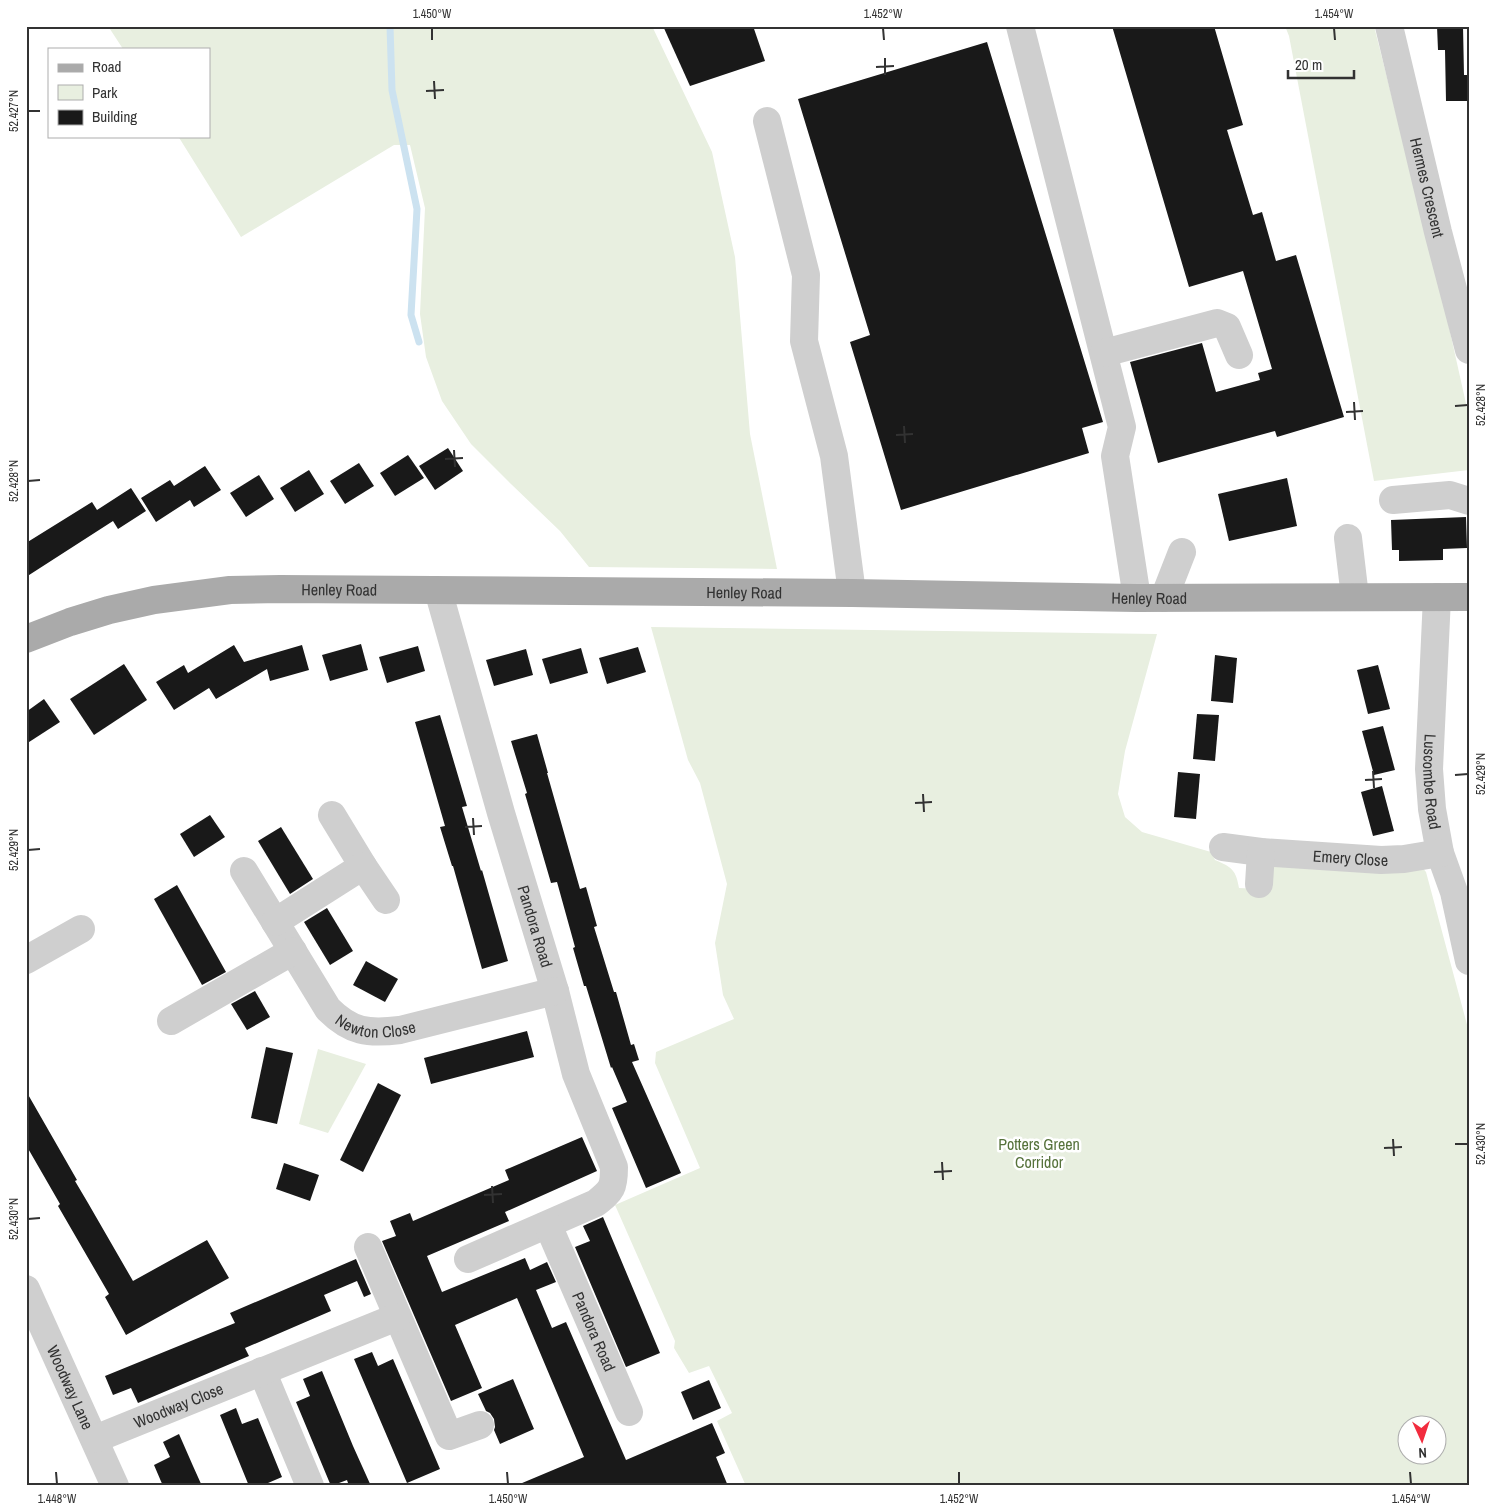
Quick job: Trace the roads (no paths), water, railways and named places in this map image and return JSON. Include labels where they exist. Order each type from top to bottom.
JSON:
[{"type":"main road","name":"Henley Road","points":[[26,639],[70,622],[109,610],[154,600],[230,590],[852,593],[1137,598],[1469,597]]},
{"type":"street","points":[[1020,26],[1122,427],[1115,456],[1137,598]]},
{"type":"street","name":"Hermes Crescent","points":[[1389,26],[1438,232],[1460,277],[1469,350]]},
{"type":"street","points":[[767,121],[806,275],[804,341],[834,456],[852,593]]},
{"type":"street","points":[[1104,353],[1217,323],[1227,327],[1239,355]]},
{"type":"street","points":[[1393,500],[1450,496],[1469,501]]},
{"type":"street","points":[[1348,538],[1355,598]]},
{"type":"street","points":[[1164,598],[1182,552]]},
{"type":"street","name":"Pandora Road","points":[[438,590],[501,813],[555,991],[576,1074],[614,1167],[611,1191],[596,1203],[468,1259]]},
{"type":"street","name":"Luscombe Road","points":[[1437,597],[1429,769],[1432,809],[1440,853],[1454,892],[1462,903],[1469,961]]},
{"type":"street","points":[[332,815],[386,900]]},
{"type":"street","name":"Emery Close","points":[[1222,847],[1261,852],[1381,860],[1404,859],[1440,853]]},
{"type":"street","points":[[1259,884],[1261,852]]},
{"type":"street","points":[[275,922],[363,866]]},
{"type":"street","name":"Newton Close","points":[[244,871],[328,1009],[340,1020],[352,1027],[383,1032],[400,1030],[555,991]]},
{"type":"street","points":[[26,960],[81,929]]},
{"type":"street","points":[[171,1021],[293,951]]},
{"type":"street","name":"Pandora Road","points":[[548,1225],[630,1412]]},
{"type":"street","points":[[368,1247],[449,1436],[480,1425]]},
{"type":"street","name":"Woodway Lane","points":[[26,1289],[115,1486]]},
{"type":"street","name":"Woodway Close","points":[[95,1439],[397,1317]]},
{"type":"street","points":[[262,1371],[310,1486]]},
{"type":"waterway","points":[[390,26],[392,90],[417,209],[411,315],[419,342]]},
{"type":"park label","name":"Potters Green Corridor","points":[[1039,1153]]}]
